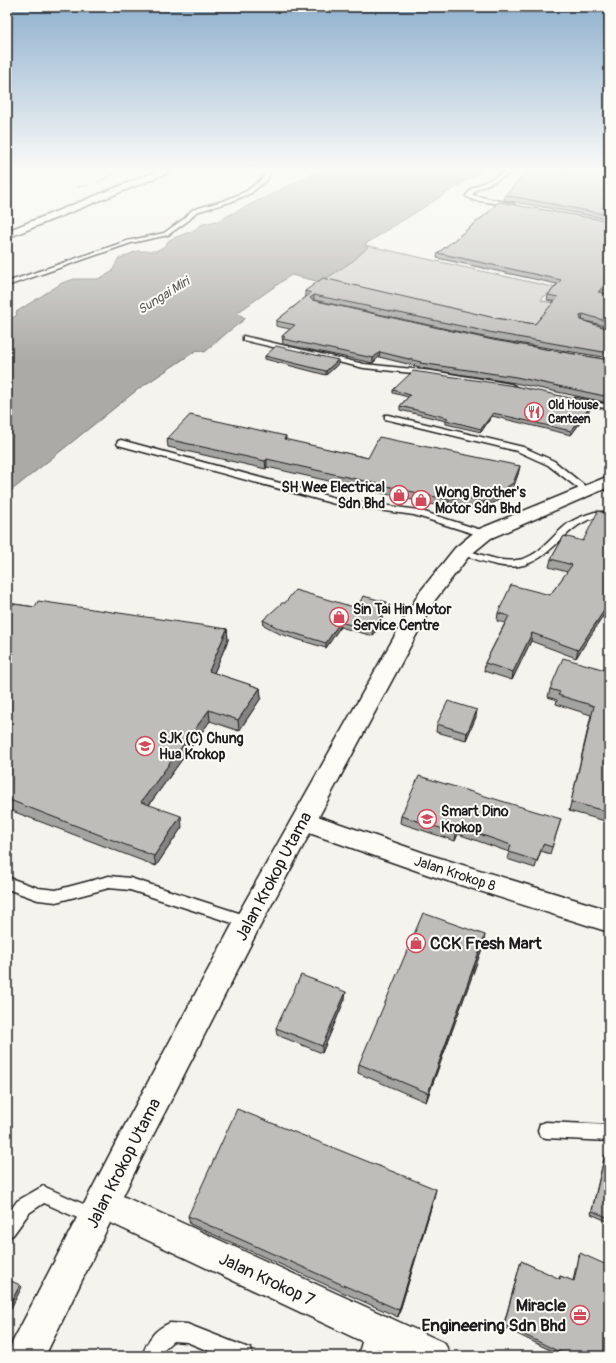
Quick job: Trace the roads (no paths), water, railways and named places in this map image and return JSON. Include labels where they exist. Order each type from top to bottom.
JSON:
[{"type":"street","name":"Jalan Krokop Utama","points":[[25,1356],[135,1138],[248,922],[426,598],[462,552],[484,534],[599,487]]},
{"type":"street","name":"Jalan Krokop 8","points":[[303,821],[429,865],[609,921]]},
{"type":"street","name":"Jalan Krokop 7","points":[[99,1210],[370,1342],[432,1356]]},
{"type":"lane","points":[[7,284],[129,242],[167,234]]},
{"type":"lane","points":[[246,338],[364,366],[432,373],[522,388]]},
{"type":"lane","points":[[573,399],[609,407]]},
{"type":"lane","points":[[388,417],[520,449],[599,487]]},
{"type":"lane","points":[[121,443],[338,502],[414,512],[484,534]]},
{"type":"lane","points":[[462,552],[490,560],[518,564],[536,558],[578,520],[598,514],[609,515]]},
{"type":"lane","points":[[7,883],[38,894],[56,896],[109,882],[130,884],[248,922]]},
{"type":"lane","points":[[546,1130],[595,1134],[609,1133]]},
{"type":"lane","points":[[7,1229],[22,1207],[43,1194],[99,1210]]},
{"type":"lane","points":[[151,1356],[156,1344],[170,1332],[187,1333],[244,1356]]},
{"type":"water","name":"Sungai Miri","points":[[185,234],[382,234],[364,245],[369,246],[354,260],[321,282],[291,275],[237,313],[245,319],[205,352],[197,350],[137,390],[7,494],[7,321],[17,315],[16,312],[62,283],[74,279],[98,279],[112,272],[118,259],[137,251],[156,251],[165,246],[169,240]]},
{"type":"place","name":"Old House Canteen","points":[[534,412]]},
{"type":"place","name":"SH Wee Electrical Sdn Bhd","points":[[399,495]]},
{"type":"place","name":"Wong Brother's Motor Sdn Bhd","points":[[421,500]]},
{"type":"place","name":"Sin Tai Hin Motor Service Centre","points":[[339,617]]},
{"type":"place","name":"SJK (C) Chung Hua Krokop","points":[[145,746]]},
{"type":"place","name":"Smart Dino Krokop","points":[[427,819]]},
{"type":"place","name":"CCK Fresh Mart","points":[[416,943]]},
{"type":"place","name":"Miracle Engineering Sdn Bhd","points":[[580,1315]]}]
